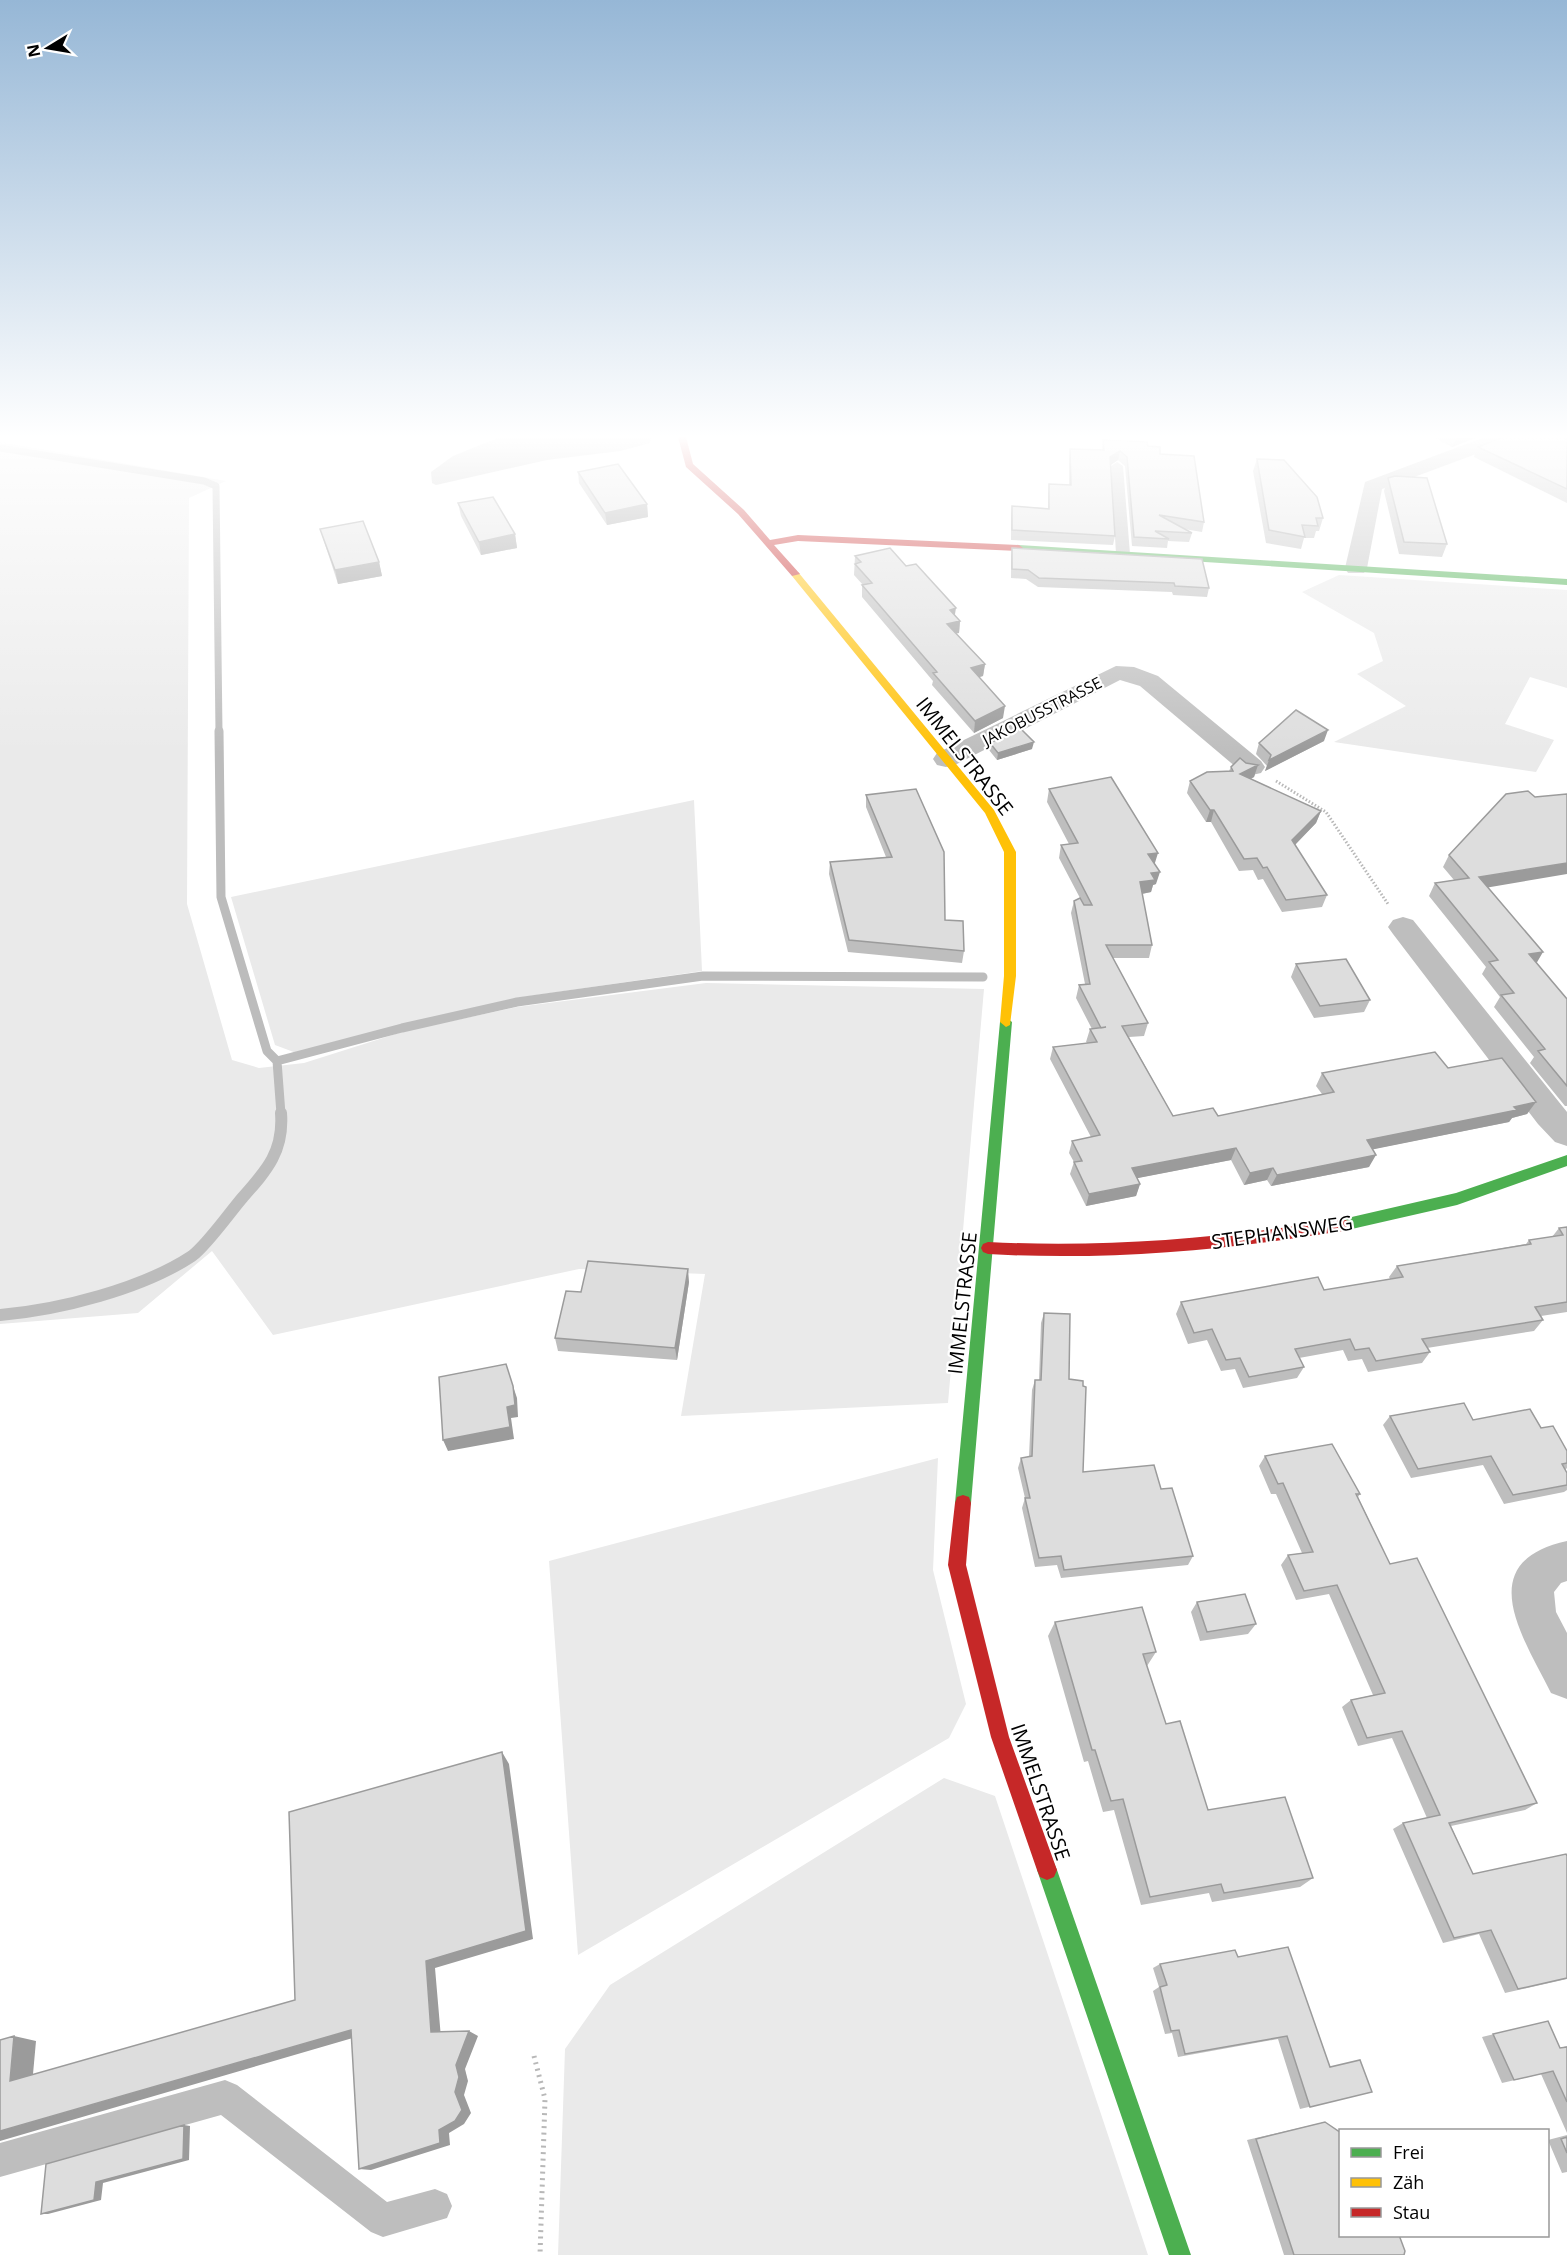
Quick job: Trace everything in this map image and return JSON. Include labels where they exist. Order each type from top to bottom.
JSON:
[{"type":"street","points":[[770,543],[774,542]]},
{"type":"street","points":[[884,542],[1123,554],[1567,582]]},
{"type":"street","points":[[1356,568],[1361,542]]},
{"type":"street","name":"IMMELSTRASSE","points":[[770,543],[990,812],[1010,852],[1010,976],[988,1248],[957,1565],[1000,1737],[1115,2061],[1180,2255]]},
{"type":"street","name":"JAKOBUSSTRASSE","points":[[946,759],[1116,673],[1134,674],[1149,681],[1252,766]]},
{"type":"street","points":[[1403,927],[1550,1115],[1567,1133]]},
{"type":"street","name":"STEPHANSWEG","points":[[988,1248],[1022,1251],[1149,1248],[1326,1229],[1430,1207],[1526,1177],[1567,1160]]},
{"type":"street","points":[[1567,1561],[1549,1565],[1532,1586],[1535,1616],[1567,1677]]},
{"type":"lane","points":[[1122,542],[1123,554]]},
{"type":"lane","points":[[0,2160],[225,2097],[383,2220],[435,2206]]},
{"type":"path","points":[[1252,766],[1326,812],[1403,927]]},
{"type":"path","points":[[534,2056],[545,2099],[540,2255]]},
{"type":"shaded area","points":[[0,542],[189,542],[187,904],[232,1060],[259,1068],[304,1063],[405,1031],[517,1007],[706,983],[984,989],[948,1403],[681,1416],[705,1274],[579,1269],[273,1335],[212,1251],[138,1313],[0,1324]]},
{"type":"shaded area","points":[[1339,575],[1567,590],[1567,688],[1530,677],[1505,724],[1554,740],[1536,772],[1334,742],[1406,706],[1357,674],[1383,661],[1374,633],[1302,592]]},
{"type":"shaded area","points":[[694,800],[702,971],[516,998],[400,1025],[299,1054],[275,1045],[231,897]]},
{"type":"shaded area","points":[[938,1458],[933,1570],[966,1704],[949,1738],[578,1955],[549,1561]]},
{"type":"shaded area","points":[[944,1778],[995,1796],[1148,2255],[558,2255],[565,2049],[610,1985]]},
{"type":"building","points":[[325,542],[371,542],[379,562],[335,570]]},
{"type":"building","points":[[1409,542],[1446,542],[1447,544]]},
{"type":"building","points":[[890,548],[906,566],[916,564],[956,608],[950,610],[960,621],[947,624],[985,664],[971,668],[1005,706],[975,721],[933,673],[937,672],[862,585],[872,583],[855,564],[861,562],[855,556]]},
{"type":"building","points":[[1012,548],[1202,559],[1209,588],[1175,586],[1174,583],[1039,578],[1028,570],[1012,569]]},
{"type":"building","points":[[1296,710],[1328,730],[1269,760],[1271,755],[1259,743]]},
{"type":"building","points":[[1020,728],[1034,742],[998,753],[990,743]]},
{"type":"building","points":[[1240,758],[1246,763],[1258,765],[1240,774],[1321,811],[1292,840],[1327,895],[1286,900],[1267,867],[1263,868],[1257,858],[1244,859],[1214,810],[1210,810],[1190,781],[1207,772],[1233,771],[1231,767]]},
{"type":"building","points":[[1111,777],[1158,853],[1148,854],[1160,872],[1151,873],[1155,880],[1140,882],[1152,945],[1106,945],[1148,1023],[1122,1026],[1173,1116],[1213,1108],[1218,1116],[1334,1092],[1322,1073],[1435,1052],[1448,1068],[1502,1058],[1536,1102],[1514,1107],[1517,1110],[1367,1140],[1376,1155],[1277,1175],[1273,1168],[1250,1173],[1236,1148],[1132,1168],[1140,1184],[1089,1194],[1074,1162],[1082,1161],[1072,1141],[1100,1135],[1053,1047],[1097,1042],[1090,1029],[1101,1028],[1079,985],[1090,984],[1074,901],[1080,898],[1084,905],[1092,905],[1061,845],[1078,843],[1049,789]]},
{"type":"building","points":[[916,789],[944,852],[945,920],[963,921],[964,951],[849,940],[830,862],[892,857],[866,795]]},
{"type":"building","points":[[1528,791],[1535,797],[1567,794],[1567,863],[1479,877],[1543,952],[1529,954],[1567,999],[1567,1086],[1538,1051],[1545,1049],[1501,995],[1514,993],[1489,962],[1498,960],[1435,883],[1469,878],[1449,855],[1506,794]]},
{"type":"building","points":[[1346,959],[1370,1000],[1320,1006],[1296,964]]},
{"type":"building","points":[[1567,1227],[1567,1302],[1535,1307],[1543,1320],[1422,1339],[1430,1352],[1376,1361],[1369,1348],[1355,1350],[1350,1339],[1295,1349],[1304,1367],[1249,1377],[1240,1358],[1226,1360],[1212,1329],[1194,1333],[1181,1302],[1318,1277],[1324,1290],[1403,1277],[1397,1266],[1531,1244],[1529,1240],[1563,1235],[1559,1228]]},
{"type":"building","points":[[588,1261],[688,1269],[675,1348],[555,1338],[566,1291],[581,1292]]},
{"type":"building","points":[[1044,1313],[1070,1314],[1069,1379],[1083,1381],[1083,1386],[1086,1387],[1083,1472],[1154,1465],[1161,1489],[1172,1488],[1193,1556],[1064,1570],[1061,1556],[1039,1558],[1025,1498],[1030,1498],[1021,1458],[1032,1456],[1035,1380],[1041,1380]]},
{"type":"building","points":[[506,1364],[513,1386],[515,1405],[507,1407],[510,1427],[443,1440],[439,1377]]},
{"type":"building","points":[[1464,1403],[1473,1420],[1530,1409],[1541,1428],[1553,1426],[1567,1451],[1567,1463],[1562,1464],[1567,1473],[1567,1485],[1513,1495],[1491,1456],[1418,1469],[1390,1416]]},
{"type":"building","points":[[1332,1444],[1360,1494],[1356,1494],[1390,1564],[1417,1558],[1537,1803],[1449,1823],[1473,1874],[1566,1854],[1567,1856],[1567,1978],[1518,1989],[1491,1930],[1454,1938],[1403,1823],[1440,1815],[1402,1731],[1367,1738],[1351,1700],[1385,1693],[1337,1585],[1304,1591],[1288,1555],[1313,1552],[1283,1483],[1278,1484],[1265,1456]]},
{"type":"building","points":[[1245,1594],[1256,1624],[1207,1632],[1197,1602]]},
{"type":"building","points":[[1142,1607],[1156,1652],[1143,1654],[1166,1724],[1180,1721],[1208,1810],[1285,1797],[1313,1878],[1224,1893],[1221,1884],[1150,1897],[1123,1799],[1111,1801],[1095,1750],[1092,1750],[1055,1622]]},
{"type":"building","points":[[502,1752],[526,1931],[426,1961],[431,2032],[469,2031],[456,2065],[459,2077],[455,2092],[462,2110],[455,2121],[439,2130],[440,2143],[359,2169],[351,2030],[0,2131],[0,2040],[14,2036],[10,2081],[295,2000],[289,1812]]},
{"type":"building","points":[[1288,1947],[1330,2067],[1360,2060],[1372,2092],[1310,2107],[1287,2036],[1185,2054],[1179,2030],[1171,2031],[1160,1987],[1167,1985],[1160,1964],[1235,1950],[1238,1957]]},
{"type":"building","points":[[1548,2021],[1560,2048],[1567,2047],[1567,2102],[1553,2071],[1514,2080],[1493,2034]]},
{"type":"building","points":[[1325,2122],[1339,2132],[1339,2237],[1400,2237],[1405,2251],[1404,2255],[1294,2255],[1256,2139]]},
{"type":"building","points":[[184,2125],[183,2159],[96,2182],[94,2200],[41,2214],[46,2164]]},
{"type":"building","points":[[1567,2137],[1567,2153],[1561,2139]]},
{"type":"waterway","points":[[217,542],[219,732]]},
{"type":"waterway","points":[[219,731],[221,897],[267,1051],[277,1061]]},
{"type":"waterway","points":[[277,1061],[402,1028],[517,1002],[703,976],[983,977]]},
{"type":"waterway","points":[[277,1061],[281,1114]]},
{"type":"waterway","points":[[0,1315],[48,1308],[99,1296],[149,1278],[192,1256],[266,1169],[277,1149],[281,1114]]},
{"type":"traffic: fast","points":[[1019,548],[1567,582]]},
{"type":"traffic: fast","points":[[963,1503],[1006,1022]]},
{"type":"traffic: fast","points":[[1343,1225],[1457,1199],[1567,1160]]},
{"type":"traffic: fast","points":[[1047,1870],[1180,2255]]},
{"type":"traffic: slow","points":[[795,574],[990,812],[1010,852],[1010,976],[1006,1022]]},
{"type":"traffic: jam","points":[[767,542],[795,574]]},
{"type":"traffic: jam","points":[[770,543],[774,542]]},
{"type":"traffic: jam","points":[[892,542],[1019,548]]},
{"type":"traffic: jam","points":[[988,1248],[1122,1250],[1211,1243],[1343,1225]]},
{"type":"traffic: jam","points":[[963,1503],[957,1565],[1000,1737],[1047,1870]]}]
